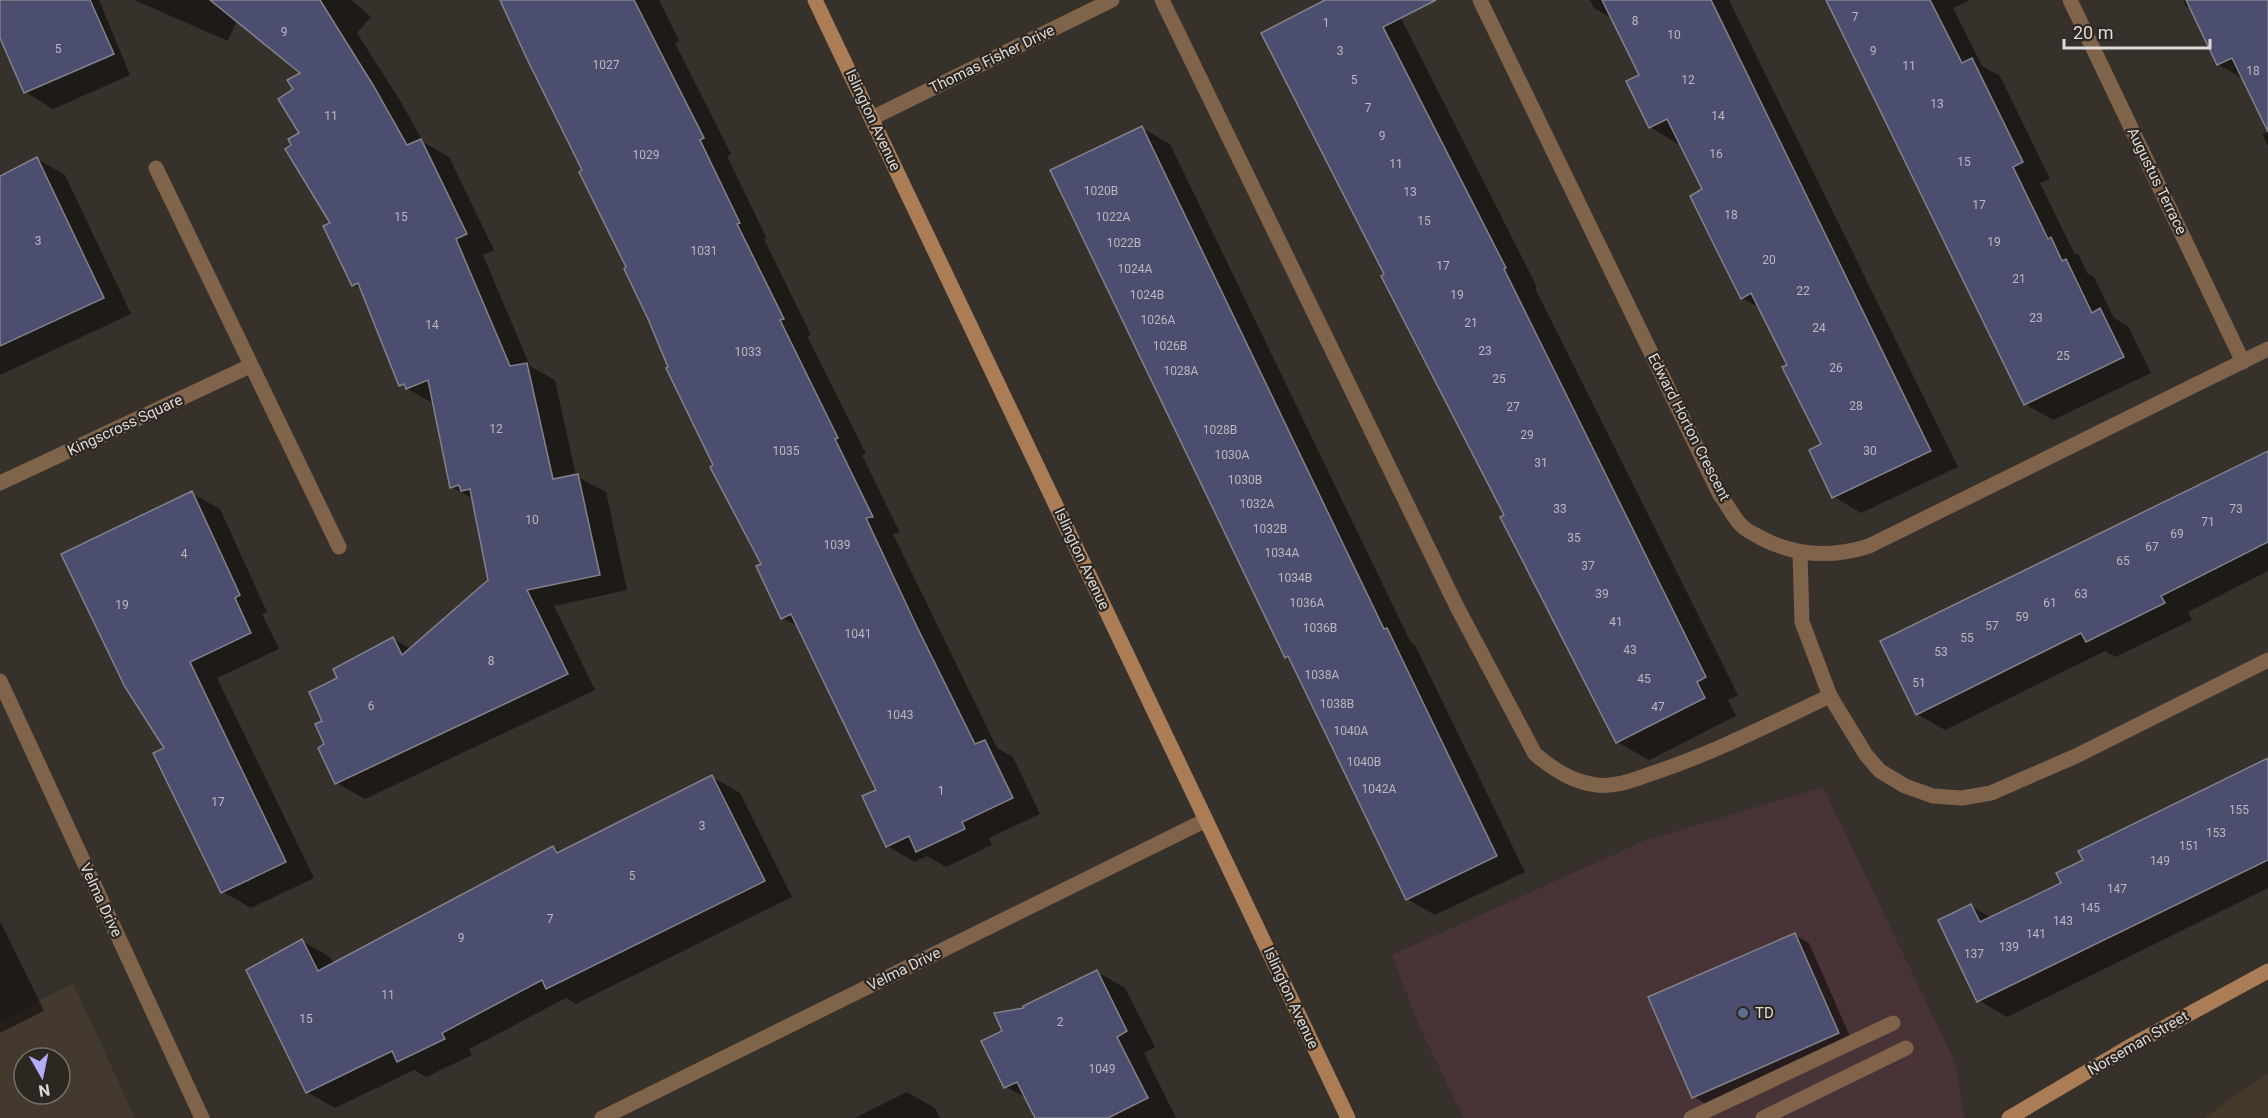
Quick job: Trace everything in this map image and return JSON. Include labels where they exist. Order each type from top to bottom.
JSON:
[{"type":"main road","name":"Islington Avenue","points":[[815,0],[1348,1118]]},
{"type":"main road","name":"Norseman Street","points":[[2009,1118],[2134,1044],[2268,971]]},
{"type":"street","name":"Thomas Fisher Drive","points":[[872,118],[1112,0]]},
{"type":"street","points":[[1162,0],[1457,607],[1535,754],[1553,769],[1573,779],[1593,785],[1621,784],[1693,760],[1830,696]]},
{"type":"street","name":"Edward Horton Crescent","points":[[1480,0],[1720,495],[1742,526],[1770,542],[1800,552],[1832,555],[1869,546],[2268,349]]},
{"type":"street","name":"Augustus Terrace","points":[[2070,0],[2243,362]]},
{"type":"street","points":[[156,168],[339,547]]},
{"type":"street","name":"Kingscross Square","points":[[0,483],[250,366]]},
{"type":"street","points":[[1800,552],[1802,622],[1830,696],[1866,756],[1880,771],[1905,786],[1933,796],[1962,798],[1991,793],[2076,756],[2268,660]]},
{"type":"street","name":"Velma Drive","points":[[0,681],[202,1118]]},
{"type":"street","name":"Velma Drive","points":[[602,1118],[1206,820]]},
{"type":"street","points":[[1691,1118],[1893,1023]]},
{"type":"street","points":[[1762,1118],[1906,1048]]},
{"type":"shaded area","points":[[1823,787],[1954,1060],[1965,1118],[1464,1118],[1420,1028],[1392,955],[1644,841]]},
{"type":"shaded area","points":[[73,983],[135,1118],[0,1118],[0,1021]]},
{"type":"shaded area","points":[[2268,1074],[2268,1118],[2205,1118],[2240,1092]]},
{"type":"building","points":[[0,0],[90,0],[114,54],[24,93],[0,38]]},
{"type":"building","points":[[210,0],[320,0],[407,145],[421,139],[467,234],[456,239],[510,366],[527,363],[553,479],[578,474],[600,575],[527,590],[568,674],[335,784],[318,748],[324,744],[315,724],[322,721],[309,692],[337,678],[333,669],[393,637],[402,655],[488,580],[470,489],[461,491],[459,485],[450,488],[428,380],[406,389],[404,384],[399,386],[358,283],[352,286],[323,226],[330,223],[285,149],[291,145],[288,139],[299,133],[278,99],[293,89],[287,80],[300,73]]},
{"type":"building","points":[[500,0],[634,0],[704,138],[700,140],[740,223],[737,224],[784,319],[780,320],[838,438],[835,439],[873,517],[866,518],[917,627],[975,744],[985,740],[1013,798],[962,822],[965,829],[916,852],[909,836],[886,847],[862,796],[876,790],[791,614],[781,619],[756,566],[761,564],[710,467],[713,465],[666,368],[668,367],[648,319],[624,269],[626,267],[579,172],[582,170]]},
{"type":"building","points":[[1325,0],[1436,0],[1383,27],[1506,268],[1504,269],[1706,677],[1697,682],[1705,698],[1616,743],[1500,517],[1504,515],[1381,276],[1384,274],[1261,33]]},
{"type":"building","points":[[1602,0],[1711,0],[1931,451],[1832,498],[1809,450],[1821,444],[1782,367],[1787,365],[1751,293],[1741,299],[1690,196],[1702,189],[1667,119],[1649,128],[1626,81],[1639,75]]},
{"type":"building","points":[[1826,0],[1930,0],[1962,63],[1972,58],[2023,162],[2013,167],[2048,239],[2051,237],[2062,261],[2066,259],[2092,313],[2100,308],[2124,357],[2024,405]]},
{"type":"building","points":[[2186,0],[2268,0],[2268,132],[2232,58],[2217,65]]},
{"type":"building","points":[[1142,126],[1384,629],[1387,628],[1497,856],[1406,900],[1288,656],[1285,658],[1050,170]]},
{"type":"building","points":[[37,157],[104,298],[0,346],[0,176]]},
{"type":"building","points":[[2268,451],[2268,542],[2161,596],[2165,603],[2086,642],[2081,633],[1916,715],[1880,641]]},
{"type":"building","points":[[192,491],[240,595],[235,598],[251,633],[190,662],[286,862],[221,893],[153,753],[164,748],[125,687],[61,554]]},
{"type":"building","points":[[2268,758],[2268,860],[1977,1002],[1938,920],[1971,904],[1980,922],[2061,883],[2056,873],[2083,860],[2078,851]]},
{"type":"building","points":[[712,775],[765,881],[546,989],[542,980],[442,1033],[445,1039],[397,1062],[392,1051],[306,1093],[246,970],[302,939],[318,971],[553,846],[557,853]]},
{"type":"building","name":"TD","points":[[1795,933],[1839,1033],[1692,1098],[1648,997]]},
{"type":"building","points":[[1097,970],[1127,1031],[1117,1037],[1148,1098],[1108,1118],[1035,1118],[1017,1082],[1004,1088],[981,1041],[1002,1031],[994,1013],[1024,1008],[1023,1006]]},
{"type":"place","name":"TD","points":[[1743,1013]]}]
